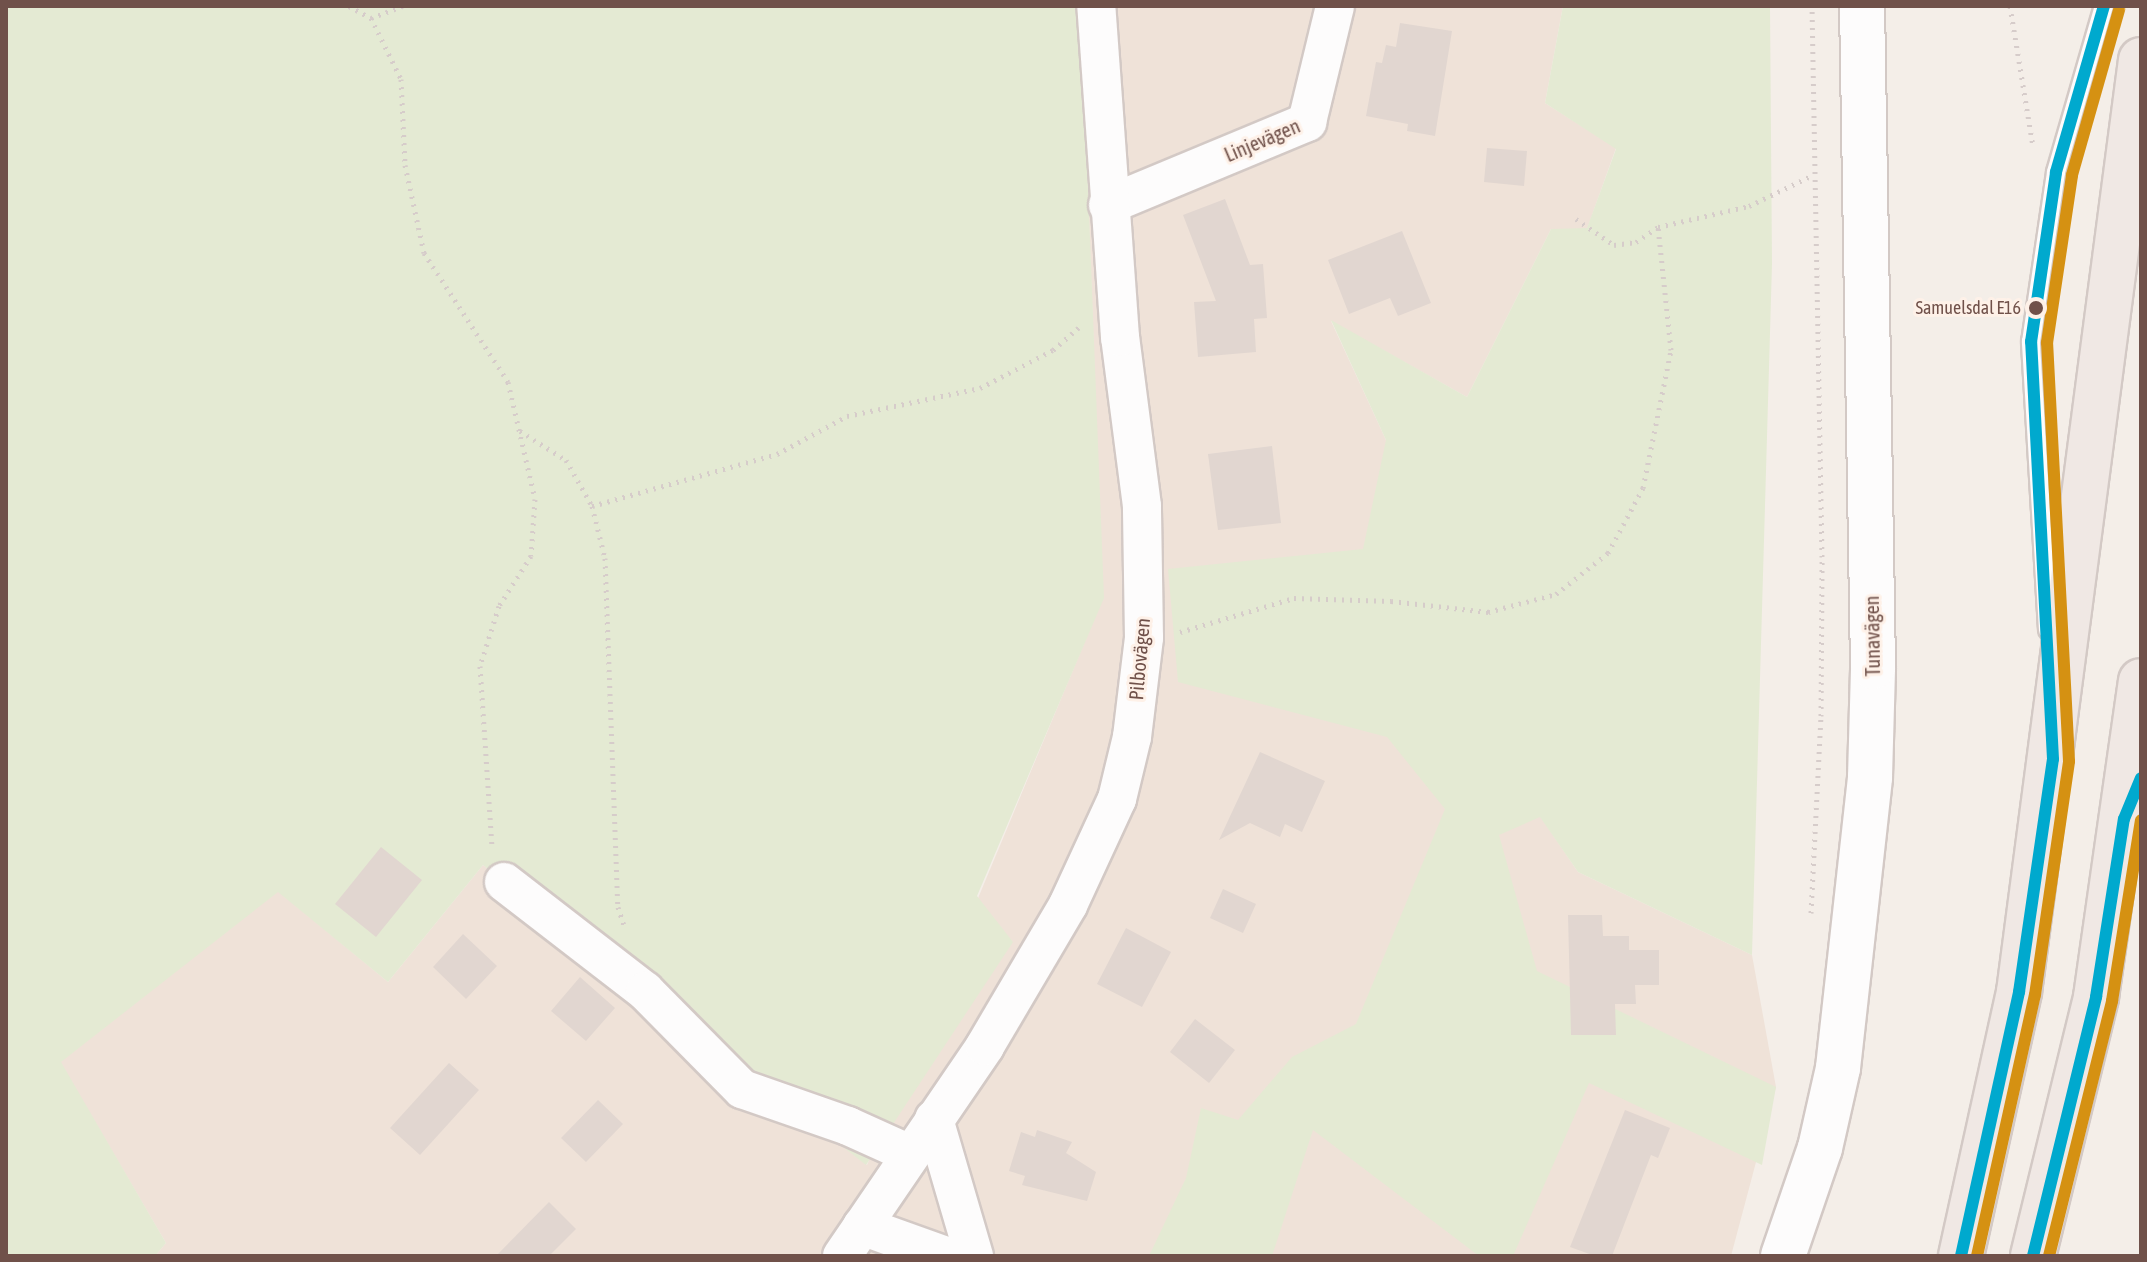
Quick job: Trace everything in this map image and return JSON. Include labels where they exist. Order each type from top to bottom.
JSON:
[{"type":"highway","points":[[1961,1256],[2019,992],[2053,759],[2141,60]]},
{"type":"highway","points":[[2033,1256],[2096,997],[2124,819],[2141,681]]},
{"type":"street","name":"Pilbovägen","points":[[852,1241],[1006,1014],[1092,858],[1117,799],[1128,753],[1144,638],[1142,506],[1116,296],[1096,6]]},
{"type":"street","name":"Linjevägen","points":[[1108,205],[1307,122],[1323,74],[1335,6]]},
{"type":"street","name":"Tunavägen","points":[[1783,1256],[1820,1148],[1838,1068],[1870,777],[1873,667],[1862,6]]},
{"type":"street","points":[[504,882],[645,991],[742,1089],[848,1126],[910,1154]]},
{"type":"street","points":[[934,1119],[974,1256]]},
{"type":"street","points":[[852,1241],[946,1256]]},
{"type":"lane","points":[[2053,759],[2031,342],[2056,172],[2104,6]]},
{"type":"lane","points":[[2124,819],[2141,778]]},
{"type":"path","points":[[349,6],[371,18],[401,79],[405,165],[424,253],[508,382],[535,499],[531,556],[499,606],[480,666],[487,836]]},
{"type":"path","points":[[371,18],[403,6]]},
{"type":"path","points":[[1812,6],[1822,637],[1813,929]]},
{"type":"path","points":[[2010,6],[2033,160]]},
{"type":"path","points":[[1576,219],[1614,245],[1636,242],[1658,227],[1749,206],[1814,175]]},
{"type":"path","points":[[1144,638],[1200,629],[1294,598],[1391,601],[1488,612],[1556,594],[1608,553],[1643,488],[1671,350],[1658,227]]},
{"type":"path","points":[[592,506],[777,454],[847,416],[980,388],[1053,350],[1116,296]]},
{"type":"path","points":[[520,430],[566,460],[592,506],[605,558],[618,907],[645,991]]},
{"type":"shaded area","points":[[1081,6],[1563,6],[1545,103],[1616,148],[1587,229],[1551,229],[1467,397],[1331,321],[1386,440],[1540,816],[1578,872],[1752,955],[1776,1087],[1731,1256],[155,1256],[166,1243],[60,1062],[278,891],[388,982],[483,865],[867,1165],[1103,598]]},
{"type":"green space","points":[[6,6],[1081,6],[1104,598],[977,896],[1013,942],[866,1165],[483,865],[388,982],[278,892],[61,1062],[166,1243],[155,1256],[6,1256]]},
{"type":"green space","points":[[1563,6],[1770,6],[1772,264],[1752,955],[1578,872],[1540,817],[1499,835],[1537,971],[1776,1087],[1762,1165],[1589,1083],[1513,1256],[1479,1256],[1313,1130],[1272,1256],[1149,1256],[1186,1178],[1201,1108],[1238,1120],[1292,1057],[1356,1024],[1445,809],[1387,737],[1178,682],[1168,569],[1363,549],[1386,440],[1331,320],[1467,397],[1551,229],[1587,228],[1616,149],[1545,103]]},
{"type":"building","points":[[1400,23],[1452,31],[1435,136],[1407,131],[1408,124],[1366,116],[1376,62],[1382,63],[1386,45],[1396,47]]},
{"type":"building","points":[[1487,148],[1527,151],[1524,186],[1484,182]]},
{"type":"building","points":[[1225,199],[1250,265],[1263,264],[1267,318],[1254,319],[1256,352],[1198,357],[1194,302],[1216,301],[1183,215]]},
{"type":"building","points":[[1402,231],[1431,303],[1398,316],[1390,298],[1349,314],[1328,260]]},
{"type":"building","points":[[1272,446],[1281,523],[1218,530],[1208,454]]},
{"type":"building","points":[[1260,752],[1325,781],[1302,832],[1285,824],[1280,837],[1250,823],[1219,840]]},
{"type":"building","points":[[381,847],[422,880],[376,937],[335,904]]},
{"type":"building","points":[[1223,889],[1256,904],[1243,933],[1210,918]]},
{"type":"building","points":[[1568,915],[1602,915],[1603,936],[1629,936],[1629,950],[1659,950],[1659,985],[1635,985],[1636,1004],[1615,1004],[1616,1035],[1571,1035]]},
{"type":"building","points":[[1126,928],[1171,952],[1142,1007],[1097,984]]},
{"type":"building","points":[[463,934],[497,966],[466,999],[433,967]]},
{"type":"building","points":[[580,977],[615,1008],[586,1041],[551,1011]]},
{"type":"building","points":[[1195,1019],[1235,1050],[1209,1083],[1170,1052]]},
{"type":"building","points":[[449,1063],[479,1090],[420,1155],[390,1128]]},
{"type":"building","points":[[598,1100],[623,1124],[586,1162],[561,1138]]},
{"type":"building","points":[[1625,1110],[1670,1128],[1658,1158],[1651,1155],[1612,1256],[1595,1256],[1570,1247]]},
{"type":"building","points":[[1037,1130],[1072,1142],[1066,1153],[1096,1172],[1087,1201],[1022,1185],[1025,1176],[1009,1171],[1021,1132],[1035,1137]]},
{"type":"building","points":[[549,1202],[576,1229],[549,1256],[496,1256]]},
{"type":"transit line","points":[[1961,1256],[2019,992],[2053,759],[2031,342],[2056,172],[2104,6]]},
{"type":"transit line","points":[[1977,1256],[2035,995],[2069,761],[2047,343],[2072,175],[2119,10]]},
{"type":"transit line","points":[[2033,1256],[2096,997],[2124,819],[2141,778]]},
{"type":"transit line","points":[[2049,1256],[2112,1001],[2141,820]]},
{"type":"place","name":"Samuelsdal E16","points":[[2036,308]]}]
